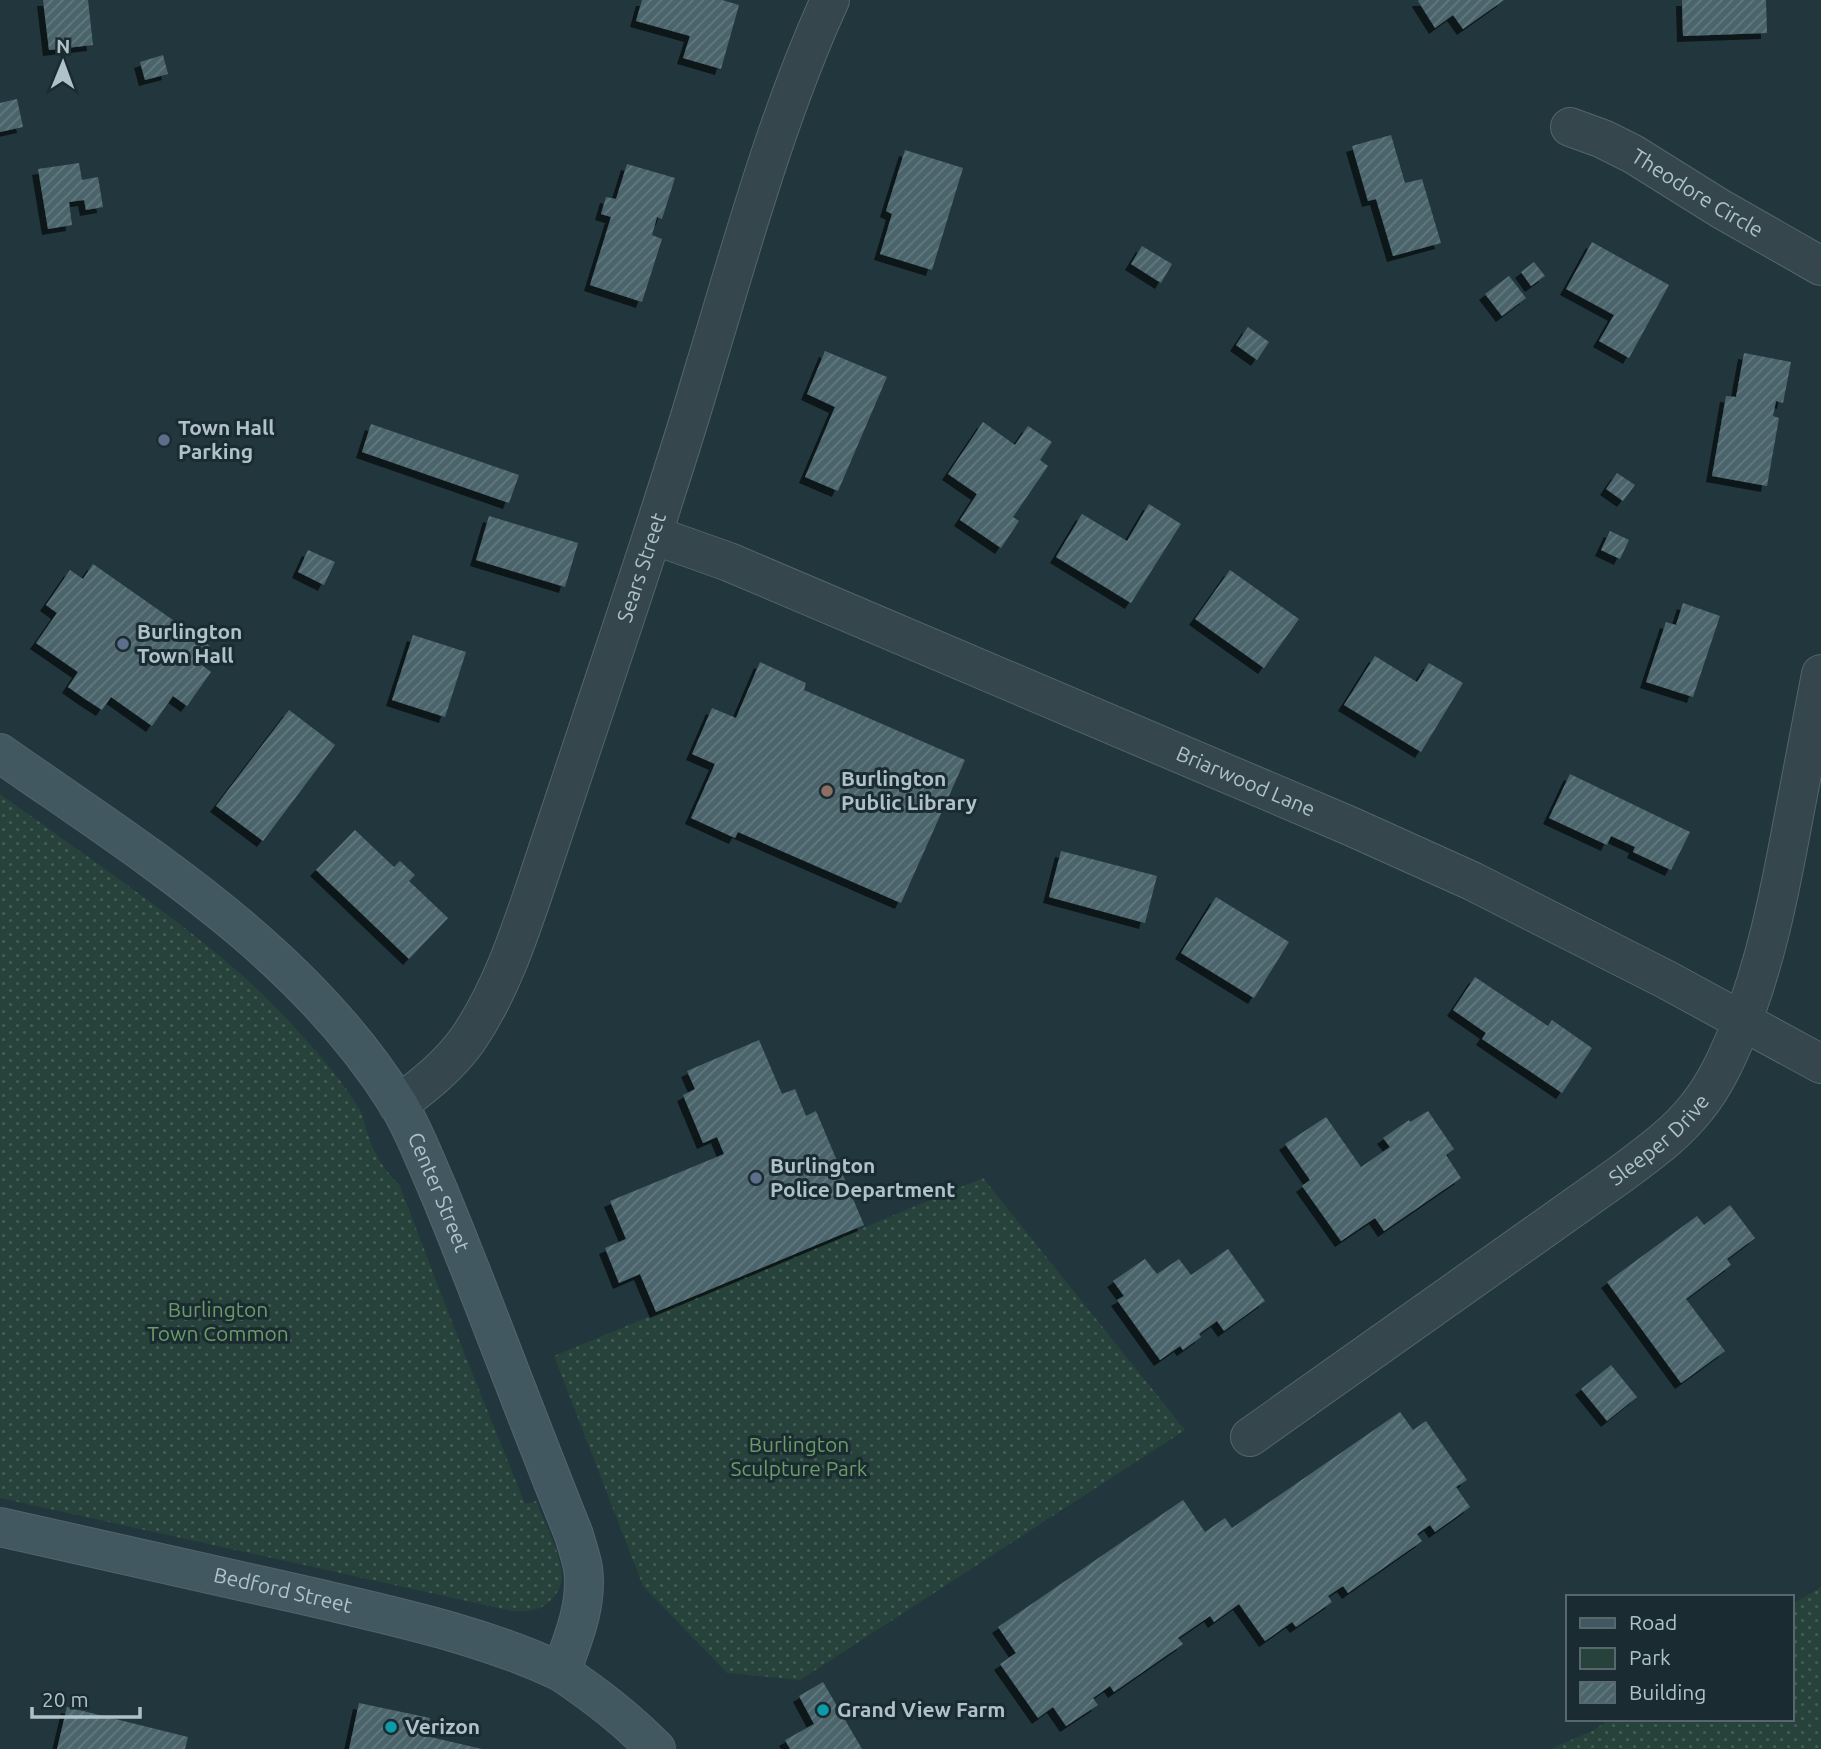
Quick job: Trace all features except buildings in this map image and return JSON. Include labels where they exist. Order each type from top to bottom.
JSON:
[{"type":"main road","name":"Center Street","points":[[0,753],[161,867],[270,953],[341,1027],[398,1105],[421,1149],[449,1214],[581,1558],[584,1579],[581,1609],[561,1672]]},
{"type":"main road","name":"Bedford Street","points":[[0,1527],[374,1612],[499,1646],[561,1672]]},
{"type":"main road","points":[[561,1672],[628,1720],[656,1749]]},
{"type":"street","name":"Sears Street","points":[[398,1105],[446,1065],[467,1041],[497,988],[518,936],[653,535],[780,125],[830,0]]},
{"type":"street","name":"Theodore Circle","points":[[1570,127],[1633,153],[1721,209],[1821,266]]},
{"type":"street","name":"Briarwood Lane","points":[[653,535],[741,567],[1350,826],[1472,881],[1667,980],[1821,1064]]},
{"type":"street","name":"Sleeper Drive","points":[[1250,1437],[1621,1174],[1660,1145],[1689,1117],[1721,1070],[1742,1021],[1768,942],[1821,674]]},
{"type":"green space","name":"Burlington Town Common","points":[[0,794],[163,911],[224,959],[298,1031],[331,1069],[353,1100],[361,1113],[377,1155],[399,1184],[525,1504],[536,1501],[556,1550],[561,1582],[548,1603],[529,1611],[512,1611],[0,1498]]},
{"type":"green space","name":"Burlington Sculpture Park","points":[[983,1178],[1185,1430],[800,1680],[727,1673],[643,1586],[554,1356]]},
{"type":"green space","points":[[1821,1587],[1821,1749],[1550,1749],[1592,1731],[1608,1721],[1793,1721],[1793,1604]]},
{"type":"place","name":"Town Hall Parking","points":[[164,440]]},
{"type":"place","name":"Burlington Town Hall","points":[[123,644]]},
{"type":"place","name":"Burlington Public Library","points":[[827,791]]},
{"type":"place","name":"Burlington Police Department","points":[[756,1178]]},
{"type":"place","name":"Grand View Farm","points":[[823,1710]]},
{"type":"place","name":"Verizon","points":[[391,1727]]}]
